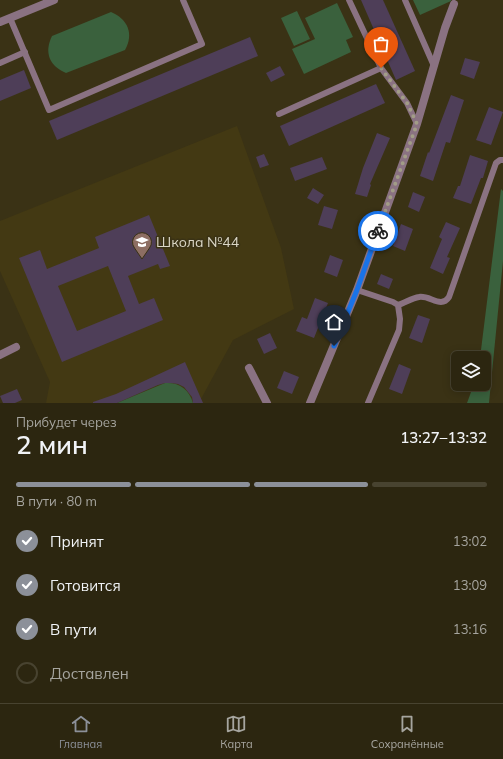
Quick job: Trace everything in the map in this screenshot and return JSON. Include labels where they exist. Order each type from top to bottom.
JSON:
[{"type":"street","points":[[0,22],[54,0]]},
{"type":"street","points":[[310,403],[357,290],[417,124],[445,28],[454,4]]},
{"type":"street","points":[[0,355],[16,347]]},
{"type":"street","points":[[249,368],[267,403]]},
{"type":"lane","points":[[10,18],[49,110],[202,44],[183,0]]},
{"type":"lane","points":[[349,0],[381,68],[407,103],[417,124]]},
{"type":"lane","points":[[405,0],[434,66]]},
{"type":"lane","points":[[0,63],[25,52]]},
{"type":"lane","points":[[279,114],[381,68]]},
{"type":"lane","points":[[398,305],[420,296],[424,296],[442,303],[449,297],[496,163],[503,160]]},
{"type":"lane","points":[[357,290],[394,302],[398,305],[400,318],[399,330],[368,403]]},
{"type":"shaded area","name":"Школа №44","points":[[237,126],[281,248],[294,309],[233,340],[201,399],[203,403],[46,403],[50,382],[0,271],[0,221]]},
{"type":"green space","points":[[413,0],[451,0],[451,1],[420,15]]},
{"type":"green space","points":[[337,3],[353,37],[346,40],[351,52],[304,74],[292,49],[315,39],[305,18]]},
{"type":"green space","points":[[297,11],[310,39],[294,46],[281,18]]},
{"type":"green space","points":[[111,12],[122,19],[128,28],[129,38],[125,50],[66,73],[56,67],[48,53],[52,36]]},
{"type":"green space","points":[[501,189],[503,191],[503,261],[491,383],[491,351],[481,351]]},
{"type":"green space","points":[[165,383],[183,387],[189,394],[193,403],[117,403]]},
{"type":"green space","points":[[471,391],[490,391],[489,403],[467,403]]},
{"type":"building","points":[[361,0],[383,0],[415,71],[396,80]]},
{"type":"building","points":[[250,37],[258,56],[57,140],[49,121]]},
{"type":"building","points":[[465,58],[480,62],[474,79],[460,74]]},
{"type":"building","points":[[280,66],[285,75],[271,82],[266,73]]},
{"type":"building","points":[[24,70],[31,88],[0,101],[0,80]]},
{"type":"building","points":[[376,84],[385,103],[289,146],[280,126]]},
{"type":"building","points":[[451,95],[464,100],[450,143],[446,142],[433,181],[420,176]]},
{"type":"building","points":[[489,107],[503,112],[491,145],[476,140]]},
{"type":"building","points":[[377,133],[390,138],[370,184],[367,197],[355,194],[363,168]]},
{"type":"building","points":[[264,154],[269,165],[260,168],[256,157]]},
{"type":"building","points":[[470,155],[488,161],[483,178],[481,178],[471,204],[453,198],[458,186],[460,186]]},
{"type":"building","points":[[322,157],[327,169],[295,181],[290,168]]},
{"type":"building","points":[[313,188],[324,195],[318,204],[307,198]]},
{"type":"building","points":[[413,192],[425,197],[419,212],[408,207]]},
{"type":"building","points":[[324,206],[338,210],[332,229],[318,225]]},
{"type":"building","points":[[149,215],[170,266],[160,269],[158,264],[128,276],[139,304],[154,298],[163,320],[62,362],[19,258],[40,250],[47,269],[99,248],[95,237]],"holes":[[[108,266],[126,311],[77,331],[58,286]]]},
{"type":"building","points":[[446,222],[460,228],[447,257],[450,258],[443,274],[430,268],[442,239],[439,237]]},
{"type":"building","points":[[401,224],[413,229],[405,251],[393,246]]},
{"type":"building","points":[[330,255],[343,260],[337,277],[324,272]]},
{"type":"building","points":[[381,274],[393,279],[389,289],[377,284]]},
{"type":"building","points":[[315,298],[328,303],[314,338],[296,331],[302,317],[307,319]]},
{"type":"building","points":[[418,315],[430,319],[422,343],[409,338]]},
{"type":"building","points":[[270,333],[277,348],[264,354],[257,339]]},
{"type":"building","points":[[185,362],[203,403],[193,403],[192,397],[184,387],[178,384],[165,383],[117,403],[93,403],[116,394]]},
{"type":"building","points":[[399,364],[411,369],[402,394],[389,389]]},
{"type":"building","points":[[284,371],[299,377],[292,394],[277,388]]},
{"type":"building","points":[[17,389],[22,400],[15,403],[3,403],[0,396]]},
{"type":"way so far","points":[[378,231],[417,124],[407,103],[381,68]]},
{"type":"place","name":"Школа №44","points":[[142,259]]},
{"type":"route","points":[[334,346],[357,290],[378,231]]}]
